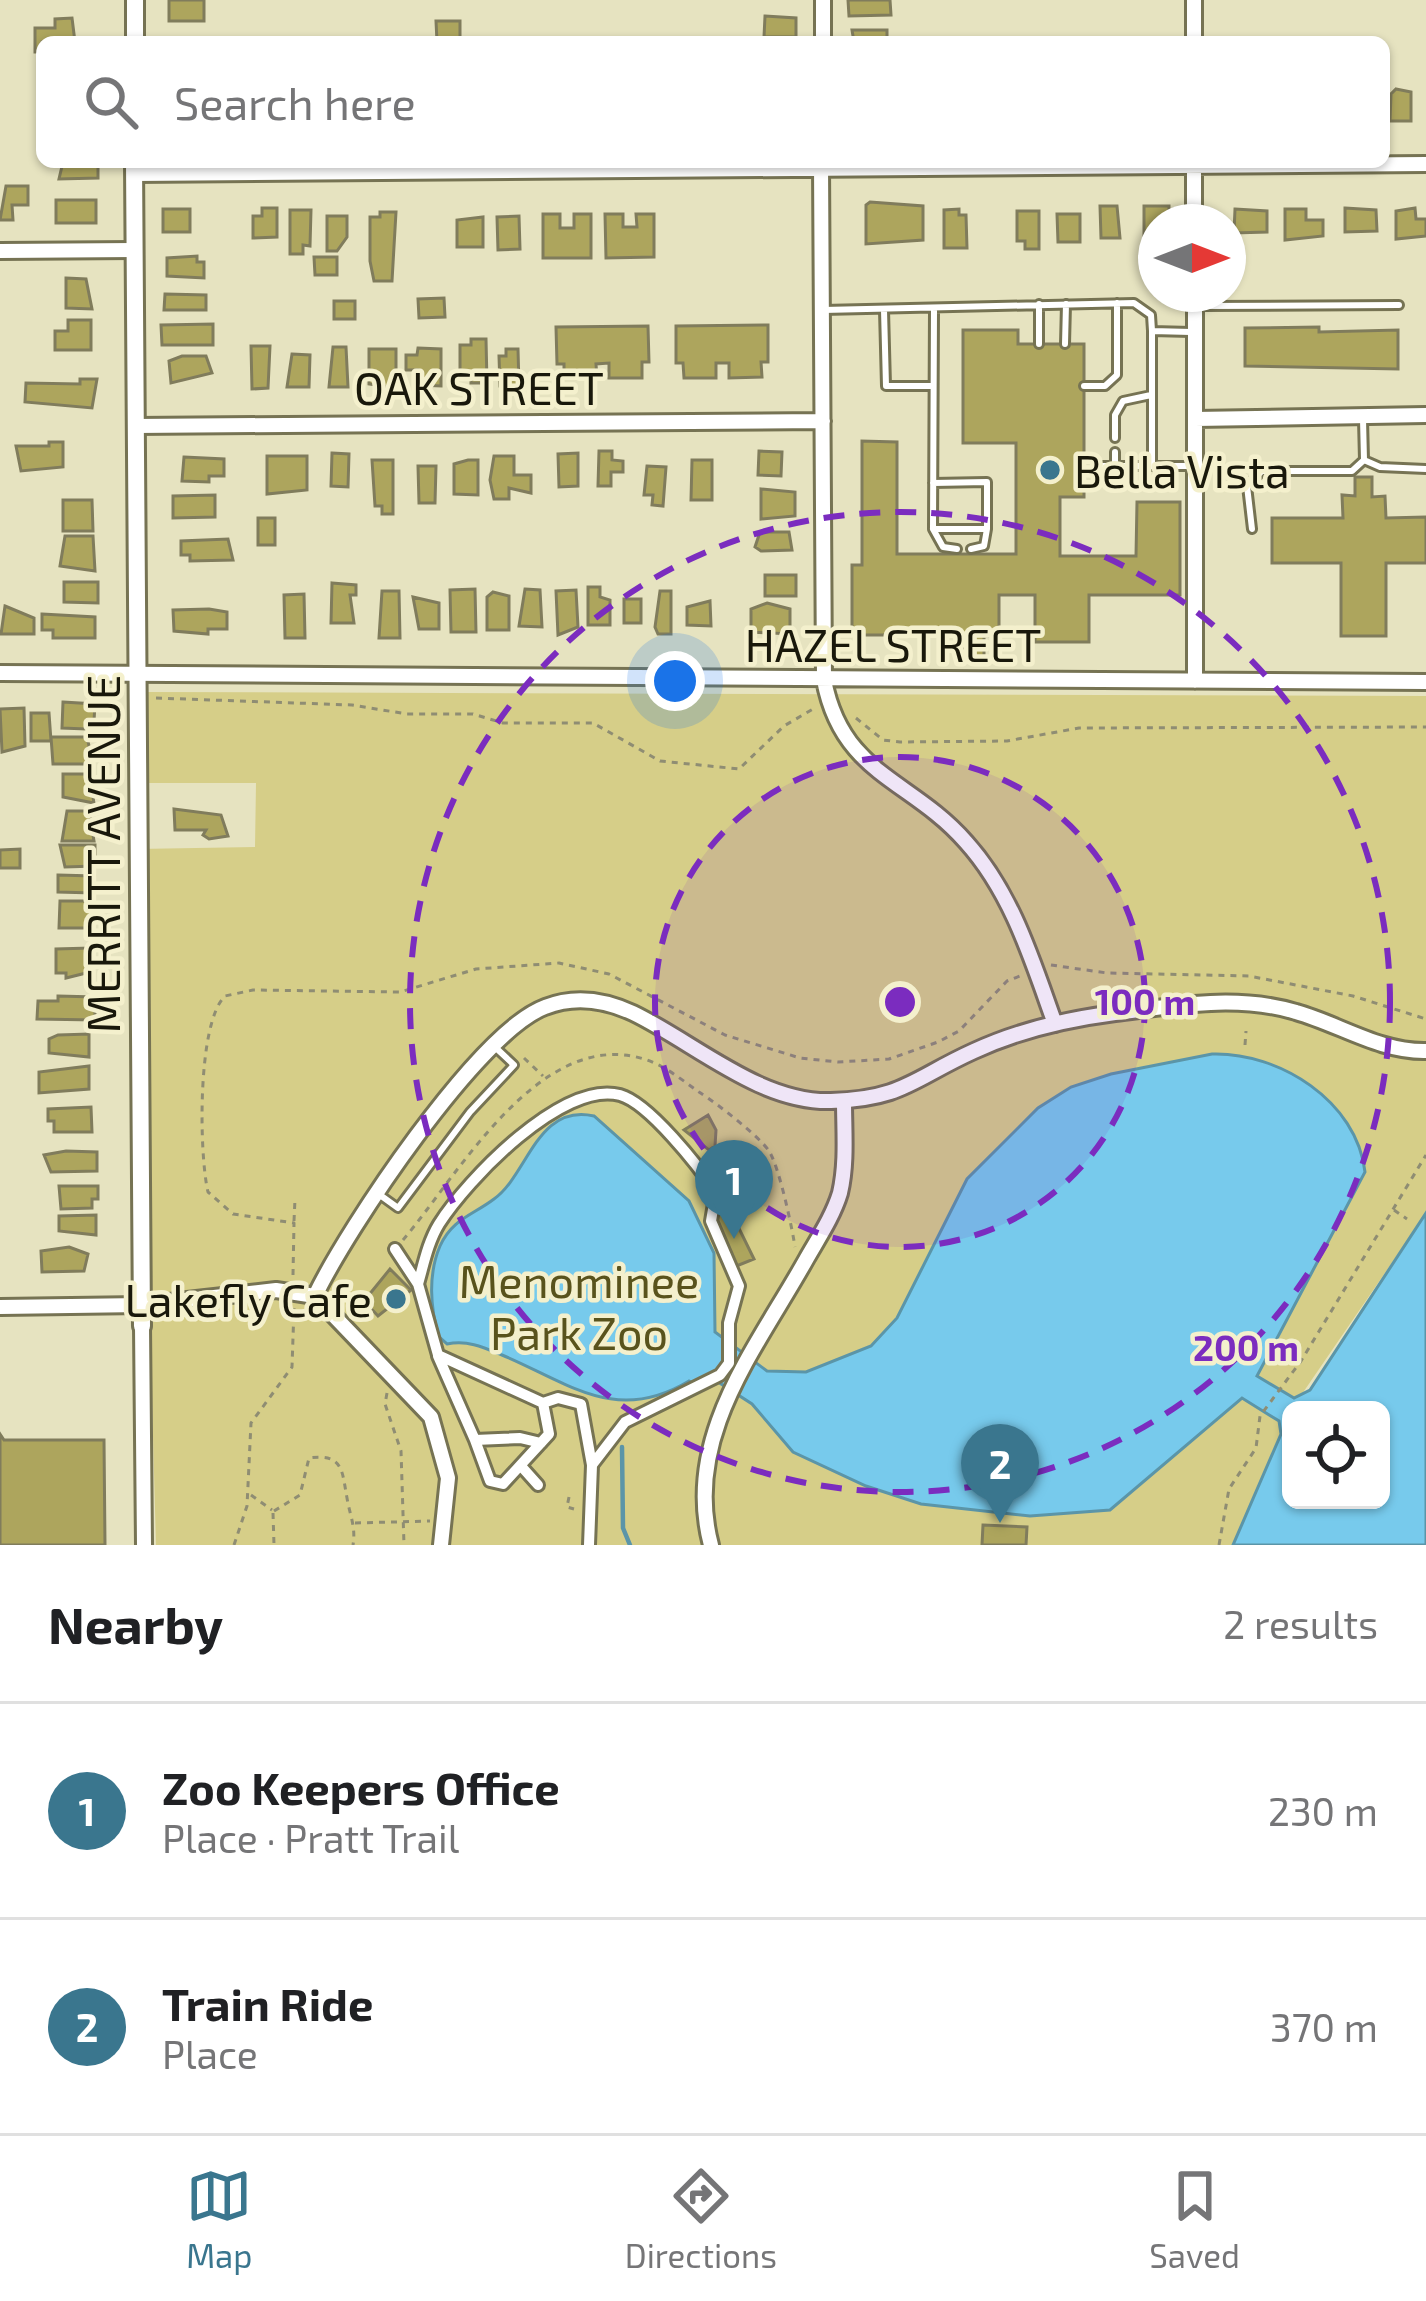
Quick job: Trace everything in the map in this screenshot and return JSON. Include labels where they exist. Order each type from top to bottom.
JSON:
[{"type":"street","points":[[135,0],[135,36]]},
{"type":"street","points":[[823,0],[823,36]]},
{"type":"street","points":[[1194,0],[1194,36]]},
{"type":"street","points":[[1390,164],[1426,164]]},
{"type":"street","name":"MERRITT AVENUE","points":[[134,168],[144,1545]]},
{"type":"street","points":[[821,168],[824,680],[830,709],[869,767],[949,824],[995,878],[1055,1024]]},
{"type":"street","points":[[1194,168],[1194,204]]},
{"type":"street","points":[[0,251],[134,250]]},
{"type":"street","points":[[1195,312],[1196,681]]},
{"type":"street","points":[[1196,419],[1426,416]]},
{"type":"street","name":"OAK STREET","points":[[135,426],[823,421]]},
{"type":"street","name":"HAZEL STREET","points":[[0,673],[1426,682]]},
{"type":"street","points":[[315,1296],[339,1245],[446,1100],[536,1011],[562,1001],[598,1001],[637,1015],[778,1093],[844,1101],[900,1093],[979,1048],[1055,1024],[1192,1005],[1250,1004],[1294,1011],[1370,1040],[1426,1051]]},
{"type":"street","points":[[418,1284],[439,1224],[504,1152],[557,1109],[608,1093],[633,1100],[716,1192],[711,1221],[739,1286],[727,1367],[625,1422],[592,1466]]},
{"type":"street","points":[[711,1545],[702,1476],[730,1393],[840,1192],[844,1101]]},
{"type":"street","points":[[395,1249],[418,1284],[437,1354],[490,1481],[503,1484],[549,1434],[543,1403]]},
{"type":"street","points":[[0,1307],[142,1305],[276,1290],[315,1296],[431,1417],[448,1478],[441,1545]]},
{"type":"street","points":[[437,1354],[543,1403],[558,1398],[581,1404],[592,1466],[585,1542]]},
{"type":"street","points":[[475,1440],[506,1437],[541,1443]]},
{"type":"street","points":[[521,1466],[538,1486]]},
{"type":"lane","points":[[1246,301],[1400,304]]},
{"type":"lane","points":[[822,310],[1117,303],[1144,307],[1152,331],[1152,466]]},
{"type":"lane","points":[[1084,386],[1105,386],[1118,374],[1117,303]]},
{"type":"lane","points":[[1039,344],[1040,304]]},
{"type":"lane","points":[[1065,344],[1066,304]]},
{"type":"lane","points":[[884,310],[886,386],[934,386]]},
{"type":"lane","points":[[934,310],[933,529],[943,547],[957,549]]},
{"type":"lane","points":[[1152,331],[1195,332]]},
{"type":"lane","points":[[1115,438],[1115,415],[1123,401],[1152,395]]},
{"type":"lane","points":[[1362,416],[1364,460]]},
{"type":"lane","points":[[1115,452],[1115,466]]},
{"type":"lane","points":[[1364,460],[1380,467],[1426,469]]},
{"type":"lane","points":[[1252,529],[1247,485],[1262,471],[1352,471],[1364,460]]},
{"type":"lane","points":[[1096,466],[1194,466]]},
{"type":"lane","points":[[933,483],[988,482],[984,546],[970,549]]},
{"type":"lane","points":[[933,529],[987,529]]},
{"type":"lane","points":[[376,1192],[398,1208],[470,1112],[514,1065],[496,1048]]},
{"type":"path","points":[[155,698],[352,705],[407,714],[473,714],[503,723],[593,723],[660,761],[740,769],[784,726],[812,709],[845,709],[883,740],[900,742],[1007,741],[1079,728],[1426,727]]},
{"type":"path","points":[[1245,1045],[1246,1031]]},
{"type":"path","points":[[395,1249],[489,1131],[544,1078],[586,1058],[619,1056],[661,1066],[728,1112],[770,1152],[790,1217],[799,1273]]},
{"type":"path","points":[[1219,1545],[1222,1511],[1234,1474],[1256,1448],[1260,1416],[1301,1361],[1426,1155]]},
{"type":"path","points":[[293,1223],[295,1199]]},
{"type":"path","points":[[1394,1210],[1407,1219]]},
{"type":"path","points":[[398,1381],[385,1404],[401,1451],[404,1545]]},
{"type":"path","points":[[274,1511],[302,1492],[304,1462],[324,1456],[345,1471],[354,1522],[352,1545]]},
{"type":"path","points":[[248,1492],[274,1511]]},
{"type":"path","points":[[569,1497],[567,1507],[587,1513]]},
{"type":"path","points":[[274,1511],[274,1545]]},
{"type":"path","points":[[354,1522],[443,1522]]},
{"type":"green space","name":"Menominee Park Zoo","points":[[137,692],[1426,696],[1426,1213],[1297,1401],[1282,1401],[1282,1433],[1238,1545],[156,1545],[137,849],[255,847],[256,783],[137,783]]},
{"type":"water","points":[[1212,1054],[1237,1056],[1288,1072],[1311,1086],[1347,1123],[1365,1172],[1257,1376],[1294,1398],[1310,1390],[1426,1213],[1426,1545],[1233,1545],[1281,1434],[1279,1421],[1242,1398],[1110,1510],[1030,1516],[921,1504],[866,1486],[793,1452],[752,1404],[718,1382],[700,1387],[689,1381],[663,1394],[615,1399],[571,1387],[482,1347],[447,1344],[439,1337],[432,1279],[445,1237],[506,1188],[546,1130],[575,1115],[594,1116],[689,1201],[714,1253],[715,1332],[767,1371],[806,1372],[871,1346],[897,1318],[967,1179],[1038,1108],[1071,1087]]},
{"type":"building","points":[[169,0],[204,0],[204,21],[169,21]]},
{"type":"building","points":[[848,0],[890,0],[891,15],[849,16]]},
{"type":"building","points":[[765,16],[796,18],[796,36],[764,36]]},
{"type":"building","points":[[72,18],[74,36],[36,36],[35,52],[35,28],[55,28],[55,19]]},
{"type":"building","points":[[436,21],[460,21],[460,36],[437,36]]},
{"type":"building","points":[[852,30],[887,30],[887,36],[853,36]]},
{"type":"building","points":[[1396,89],[1411,92],[1411,121],[1390,121],[1391,94]]},
{"type":"building","points":[[62,168],[98,168],[98,178],[59,179]]},
{"type":"building","points":[[6,186],[28,186],[28,205],[12,205],[13,220],[0,220]]},
{"type":"building","points":[[56,200],[96,200],[96,223],[56,223]]},
{"type":"building","points":[[866,205],[923,206],[923,240],[866,244]]},
{"type":"building","points":[[1100,206],[1117,206],[1120,238],[1101,238]]},
{"type":"building","points":[[262,208],[277,208],[277,237],[253,238],[253,216],[262,216]]},
{"type":"building","points":[[1345,208],[1376,210],[1377,231],[1345,232]]},
{"type":"building","points":[[1415,208],[1416,219],[1426,219],[1426,236],[1396,239],[1396,211]]},
{"type":"building","points":[[163,209],[190,209],[190,232],[163,232]]},
{"type":"building","points":[[959,209],[959,215],[966,215],[967,248],[944,248],[944,210]]},
{"type":"building","points":[[1285,209],[1306,209],[1306,220],[1323,220],[1323,236],[1285,240]]},
{"type":"building","points":[[290,210],[311,210],[310,246],[303,245],[303,254],[290,254]]},
{"type":"building","points":[[1246,210],[1267,211],[1267,232],[1246,233]]},
{"type":"building","points":[[1017,211],[1039,211],[1039,249],[1025,249],[1025,241],[1017,241]]},
{"type":"building","points":[[380,212],[396,212],[392,281],[374,281],[370,261],[370,217],[380,217]]},
{"type":"building","points":[[543,214],[560,214],[560,228],[574,228],[574,214],[591,214],[591,258],[543,258]]},
{"type":"building","points":[[605,214],[623,214],[623,227],[637,227],[636,214],[654,214],[654,257],[606,258]]},
{"type":"building","points":[[1057,214],[1080,214],[1080,242],[1058,242]]},
{"type":"building","points":[[327,216],[347,216],[347,237],[337,251],[327,251]]},
{"type":"building","points":[[519,216],[520,249],[498,250],[497,217]]},
{"type":"building","points":[[483,217],[483,247],[457,247],[457,220]]},
{"type":"building","points":[[197,256],[197,262],[204,262],[204,278],[167,276],[167,258]]},
{"type":"building","points":[[314,257],[337,257],[337,275],[315,275]]},
{"type":"building","points":[[66,278],[86,279],[92,309],[66,308]]},
{"type":"building","points":[[165,294],[206,295],[206,310],[164,310]]},
{"type":"building","points":[[444,298],[445,317],[419,318],[418,299]]},
{"type":"building","points":[[334,301],[355,301],[355,319],[334,319]]},
{"type":"building","points":[[68,320],[91,320],[91,350],[55,350],[55,331],[68,331]]},
{"type":"building","points":[[213,324],[213,345],[162,345],[161,325]]},
{"type":"building","points":[[768,325],[768,362],[761,362],[762,377],[729,378],[729,363],[716,363],[716,378],[684,378],[683,363],[676,363],[676,326]]},
{"type":"building","points":[[648,326],[649,362],[642,362],[642,378],[609,378],[609,363],[596,364],[597,379],[564,379],[564,364],[557,364],[556,327]]},
{"type":"building","points":[[1319,327],[1319,332],[1398,330],[1398,369],[1245,366],[1245,328]]},
{"type":"building","name":"Bella Vista","points":[[963,330],[1018,330],[1018,344],[1084,344],[1084,497],[1060,497],[1060,556],[1136,556],[1137,502],[1180,502],[1180,595],[1089,595],[1089,642],[1035,642],[1035,595],[999,595],[999,636],[984,636],[984,661],[965,661],[965,635],[852,635],[852,565],[862,565],[862,441],[897,442],[897,554],[1016,554],[1016,443],[963,443]]},
{"type":"building","points":[[471,339],[486,339],[487,383],[471,383],[471,374],[460,374],[460,345],[471,345]]},
{"type":"building","points":[[251,346],[270,346],[268,388],[252,389]]},
{"type":"building","points":[[333,347],[346,347],[348,387],[329,387]]},
{"type":"building","points":[[418,348],[441,349],[441,386],[418,385],[418,370],[406,370],[406,355],[417,355]]},
{"type":"building","points":[[369,349],[396,349],[396,388],[369,384]]},
{"type":"building","points":[[506,349],[518,349],[519,386],[500,386],[499,356],[506,356]]},
{"type":"building","points":[[292,354],[310,355],[309,387],[287,387]]},
{"type":"building","points":[[206,356],[212,373],[171,383],[169,361]]},
{"type":"building","points":[[80,379],[97,379],[92,408],[25,402],[26,383],[80,384]]},
{"type":"building","points":[[49,442],[63,442],[63,467],[21,471],[16,446],[49,446]]},
{"type":"building","points":[[599,451],[612,451],[612,460],[623,461],[623,472],[611,472],[611,486],[598,486]]},
{"type":"building","points":[[759,451],[782,452],[781,476],[758,475]]},
{"type":"building","points":[[332,453],[349,454],[348,487],[331,486]]},
{"type":"building","points":[[578,453],[578,486],[559,487],[558,454]]},
{"type":"building","points":[[267,456],[307,456],[307,490],[267,494]]},
{"type":"building","points":[[494,456],[514,456],[514,475],[531,475],[531,493],[509,488],[509,499],[494,499],[490,480]]},
{"type":"building","points":[[184,457],[224,459],[224,476],[209,476],[209,482],[182,481]]},
{"type":"building","points":[[372,460],[393,460],[393,514],[382,514],[382,506],[375,506]]},
{"type":"building","points":[[478,460],[478,495],[454,494],[454,464]]},
{"type":"building","points":[[692,460],[712,460],[712,500],[691,500]]},
{"type":"building","points":[[418,466],[436,466],[435,503],[419,503]]},
{"type":"building","points":[[647,466],[666,467],[663,506],[652,505],[653,495],[644,495]]},
{"type":"building","points":[[1355,477],[1372,477],[1372,497],[1385,496],[1386,518],[1426,517],[1426,563],[1386,563],[1386,636],[1341,636],[1341,563],[1272,563],[1272,518],[1343,518],[1342,495],[1355,496]]},
{"type":"building","points":[[761,489],[795,492],[795,516],[761,519]]},
{"type":"building","points":[[215,495],[215,517],[173,518],[173,496]]},
{"type":"building","points":[[63,500],[92,500],[93,531],[63,531]]},
{"type":"building","points":[[258,518],[275,518],[275,545],[258,545]]},
{"type":"building","points":[[760,532],[789,532],[792,550],[761,551],[755,547]]},
{"type":"building","points":[[65,536],[93,536],[95,571],[60,566]]},
{"type":"building","points":[[228,539],[233,560],[190,561],[190,555],[181,555],[181,541]]},
{"type":"building","points":[[765,575],[796,575],[796,596],[765,596]]},
{"type":"building","points":[[64,582],[98,582],[98,603],[64,602]]},
{"type":"building","points":[[332,583],[356,585],[356,595],[350,595],[354,623],[331,623]]},
{"type":"building","points":[[588,587],[600,587],[600,597],[610,600],[610,625],[588,625]]},
{"type":"building","points":[[475,589],[476,632],[451,632],[450,590]]},
{"type":"building","points":[[525,589],[540,590],[542,627],[519,626]]},
{"type":"building","points":[[576,590],[578,627],[558,635],[556,591]]},
{"type":"building","points":[[382,591],[399,591],[400,638],[379,638]]},
{"type":"building","points":[[660,591],[671,591],[671,634],[658,634],[655,627]]},
{"type":"building","points":[[493,592],[509,596],[509,630],[487,630],[487,597]]},
{"type":"building","points":[[304,594],[305,638],[285,638],[284,595]]},
{"type":"building","points":[[413,597],[439,603],[439,629],[419,629]]},
{"type":"building","points":[[624,599],[641,599],[641,623],[624,623]]},
{"type":"building","points":[[710,601],[711,626],[687,625],[687,607]]},
{"type":"building","points":[[767,603],[790,609],[790,634],[751,632],[751,609]]},
{"type":"building","points":[[5,606],[34,618],[34,634],[1,634]]},
{"type":"building","points":[[173,610],[227,612],[227,629],[208,629],[208,634],[174,631]]},
{"type":"building","points":[[42,614],[95,617],[95,638],[53,638],[53,630],[42,630]]},
{"type":"building","points":[[63,702],[95,704],[94,721],[87,720],[86,729],[62,728]]},
{"type":"building","points":[[24,708],[25,746],[2,752],[0,709]]},
{"type":"building","points":[[31,713],[49,713],[51,741],[31,741]]},
{"type":"building","points":[[51,737],[87,737],[93,764],[53,764]]},
{"type":"building","points":[[63,774],[89,774],[94,803],[63,797]]},
{"type":"building","points":[[174,809],[221,815],[228,836],[209,839],[203,835],[206,830],[175,830]]},
{"type":"building","points":[[67,811],[89,811],[94,841],[62,841]]},
{"type":"building","points":[[60,845],[95,845],[95,866],[65,867]]},
{"type":"building","points":[[20,849],[20,868],[0,868],[0,850]]},
{"type":"building","points":[[58,875],[93,876],[93,893],[58,892]]},
{"type":"building","points":[[60,901],[92,901],[92,928],[59,928]]},
{"type":"building","points":[[90,948],[90,972],[66,978],[66,973],[56,973],[56,949]]},
{"type":"building","points":[[58,996],[95,997],[95,1020],[37,1019],[38,1001],[58,1001]]},
{"type":"building","points":[[89,1034],[89,1057],[49,1053],[49,1039]]},
{"type":"building","points":[[89,1066],[89,1089],[39,1093],[39,1072]]},
{"type":"building","points":[[91,1107],[92,1132],[54,1132],[54,1121],[48,1121],[48,1109]]},
{"type":"building","points":[[708,1115],[716,1130],[715,1146],[709,1150],[684,1130]]},
{"type":"building","points":[[97,1152],[97,1171],[51,1172],[44,1155]]},
{"type":"building","points":[[59,1186],[98,1186],[98,1199],[92,1199],[92,1208],[61,1209]]},
{"type":"building","points":[[729,1208],[754,1259],[734,1267],[714,1218]]},
{"type":"building","points":[[96,1215],[96,1235],[59,1231],[59,1216]]},
{"type":"building","points":[[69,1247],[88,1254],[84,1271],[42,1272],[41,1251]]},
{"type":"building","points":[[390,1269],[411,1290],[378,1316],[364,1301]]},
{"type":"building","points":[[0,1434],[4,1440],[104,1440],[105,1545],[0,1545]]},
{"type":"building","points":[[983,1525],[1027,1527],[1026,1545],[982,1545]]},
{"type":"waterway","points":[[622,1447],[623,1528],[630,1545]]},
{"type":"place","name":"Bella Vista","points":[[1050,470]]},
{"type":"place","name":"Zoo Keepers Office","points":[[734,1239]]},
{"type":"place","name":"Lakefly Cafe","points":[[396,1299]]},
{"type":"place","name":"Train Ride","points":[[1000,1523]]}]
